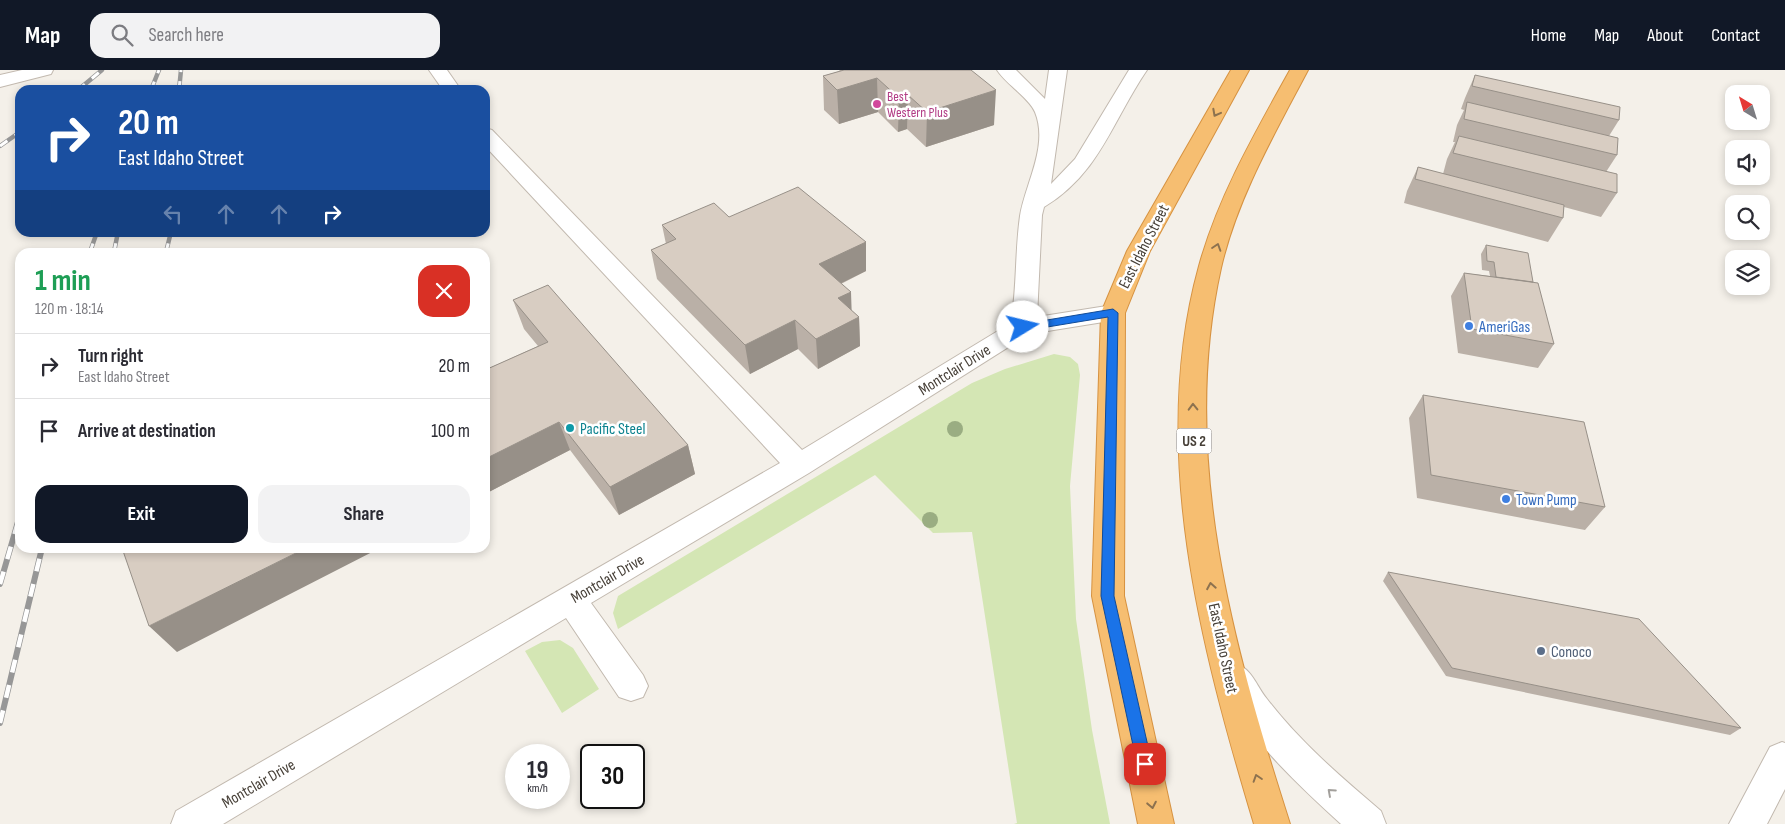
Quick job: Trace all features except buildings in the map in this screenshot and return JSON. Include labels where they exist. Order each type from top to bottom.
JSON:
[{"type":"highway","name":"East Idaho Street","points":[[1156,824],[1108,596],[1113,313],[1120,289],[1144,239],[1240,70]]},
{"type":"highway","name":"East Idaho Street","points":[[1272,824],[1248,752],[1227,667],[1203,541],[1194,461],[1192,386],[1196,334],[1210,268],[1226,218],[1244,174],[1299,70]]},
{"type":"street","points":[[0,81],[44,70]]},
{"type":"street","points":[[438,70],[448,85]]},
{"type":"street","points":[[1006,70],[1044,109],[1050,132]]},
{"type":"street","points":[[1023,327],[1027,302],[1033,205],[1040,185],[1050,132],[1058,70]]},
{"type":"street","points":[[1033,205],[1050,197],[1071,179],[1096,145],[1116,104],[1138,70]]},
{"type":"street","points":[[490,139],[799,465]]},
{"type":"street","name":"Montclair Drive","points":[[189,824],[799,465],[1023,327],[1113,313]]},
{"type":"street","points":[[570,599],[631,686]]},
{"type":"street","points":[[1227,667],[1254,709],[1298,762],[1368,824]]},
{"type":"street","points":[[1747,824],[1782,759]]},
{"type":"green space","points":[[1054,354],[1070,357],[1078,364],[1080,375],[1070,486],[1076,619],[1092,730],[1110,824],[1014,824],[1017,823],[972,532],[933,533],[875,475],[618,629],[613,613],[618,596],[972,383],[1005,369]]},
{"type":"green space","points":[[560,640],[573,648],[599,689],[562,713],[525,651],[542,642]]},
{"type":"railway","points":[[84,85],[102,70]]},
{"type":"railway","points":[[153,85],[159,70]]},
{"type":"railway","points":[[180,85],[181,70]]},
{"type":"railway","points":[[0,146],[15,136]]},
{"type":"railway","points":[[91,248],[95,237]]},
{"type":"railway","points":[[115,248],[117,237]]},
{"type":"railway","points":[[167,248],[170,237]]},
{"type":"railway","points":[[0,584],[15,532]]},
{"type":"railway","points":[[0,723],[41,553]]},
{"type":"place","name":"Best Western Plus","points":[[877,104]]},
{"type":"place","name":"AmeriGas","points":[[1469,326]]},
{"type":"place","name":"Pacific Steel","points":[[570,428]]},
{"type":"place","name":"Town Pump","points":[[1506,499]]},
{"type":"place","name":"Conoco","points":[[1541,651]]},
{"type":"route","points":[[1023,327],[1113,313],[1110,369],[1108,596],[1145,764]]}]
